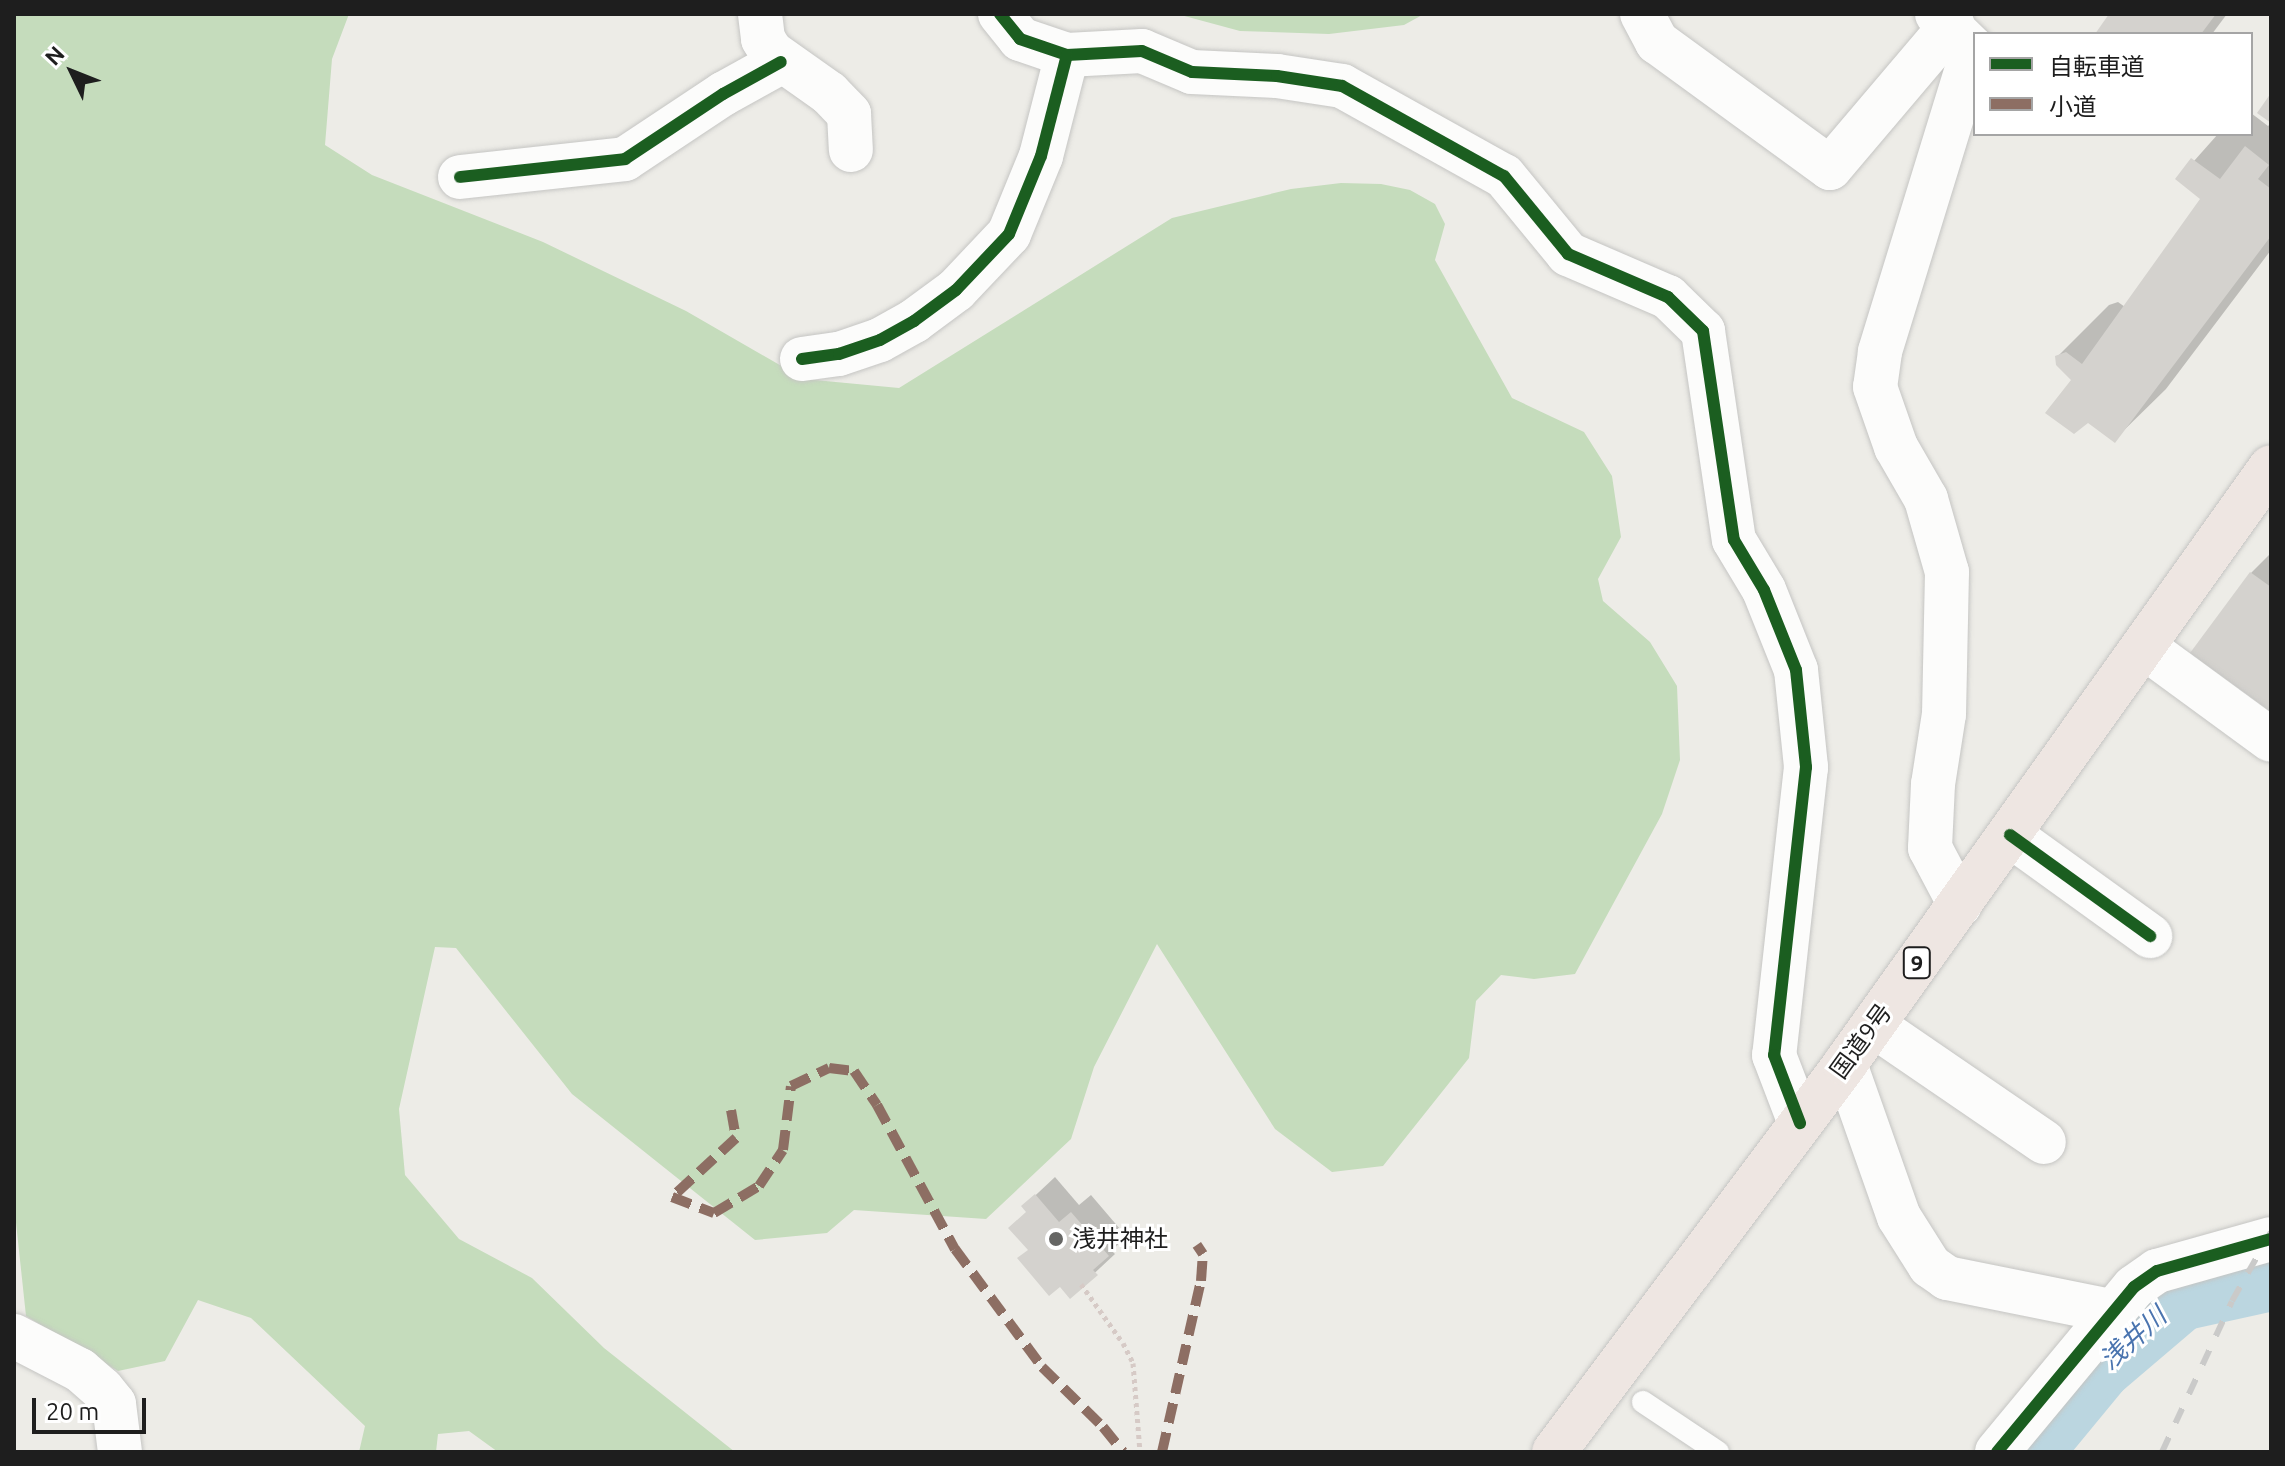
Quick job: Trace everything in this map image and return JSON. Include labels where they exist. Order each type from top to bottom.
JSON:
[{"type":"highway","name":"国道9号","points":[[1554,1452],[1845,1064],[2271,467]]},
{"type":"street","points":[[760,14],[763,39],[781,62],[840,102],[849,114],[851,150]]},
{"type":"street","points":[[1000,14],[1020,39],[1067,55],[1142,51],[1192,72],[1277,76],[1342,86],[1504,176],[1568,254],[1668,297],[1703,331],[1734,540],[1764,590],[1796,670],[1806,767],[1774,1055],[1800,1123]]},
{"type":"street","points":[[1642,14],[1657,42],[1830,168],[1945,19],[1973,49],[1880,352],[1875,387],[1896,447],[1926,499],[1947,572],[1944,714],[1933,784],[1930,848],[1960,905]]},
{"type":"street","points":[[802,359],[839,354],[880,340],[914,321],[956,290],[1009,234],[1041,156],[1067,55]]},
{"type":"street","points":[[460,177],[625,159],[723,94],[781,62]]},
{"type":"street","points":[[2144,647],[2271,740]]},
{"type":"street","points":[[2010,835],[2150,936]]},
{"type":"street","points":[[1873,1025],[2044,1142]]},
{"type":"street","points":[[1845,1064],[1899,1217],[1930,1266],[1947,1278],[2111,1311]]},
{"type":"street","points":[[1997,1452],[2134,1287],[2157,1271],[2271,1239]]},
{"type":"street","points":[[14,1336],[61,1359],[102,1389],[114,1404],[120,1452]]},
{"type":"lane","points":[[1643,1402],[1718,1452]]},
{"type":"path","points":[[1081,1284],[1123,1343],[1133,1363],[1140,1452]]},
{"type":"green space","points":[[14,14],[349,14],[332,59],[325,145],[372,175],[543,242],[686,311],[804,379],[899,388],[1172,218],[1291,189],[1341,183],[1381,184],[1410,190],[1435,204],[1445,224],[1435,260],[1512,398],[1584,432],[1612,476],[1621,537],[1598,579],[1603,601],[1650,642],[1677,686],[1680,760],[1662,814],[1575,974],[1534,979],[1501,975],[1476,1001],[1469,1058],[1383,1166],[1332,1172],[1275,1129],[1157,944],[1094,1067],[1071,1139],[986,1219],[854,1210],[827,1233],[755,1240],[572,1094],[456,948],[435,947],[399,1109],[405,1175],[459,1239],[532,1278],[604,1348],[735,1452],[498,1452],[469,1431],[438,1434],[436,1452],[359,1452],[365,1426],[251,1318],[198,1300],[165,1361],[118,1371],[26,1316],[14,1204]]},
{"type":"green space","points":[[1177,14],[1424,14],[1404,25],[1329,34],[1240,31]]},
{"type":"building","points":[[2109,14],[2216,14],[2202,32],[2096,32]]},
{"type":"building","points":[[2271,93],[2271,123],[2257,113]]},
{"type":"building","points":[[2245,146],[2269,165],[2258,179],[2271,189],[2271,236],[2115,443],[2088,423],[2074,434],[2045,413],[2071,380],[2056,365],[2055,356],[2066,352],[2082,364],[2200,199],[2175,179],[2191,158],[2220,179]]},
{"type":"building","points":[[2250,572],[2271,587],[2271,712],[2190,653]]},
{"type":"building","name":"浅井神社","points":[[1035,1194],[1059,1222],[1071,1212],[1109,1256],[1093,1270],[1098,1275],[1070,1299],[1060,1287],[1049,1296],[1017,1258],[1028,1250],[1008,1228],[1026,1212],[1021,1206]]},
{"type":"waterway","name":"浅井川","points":[[2028,1452],[2099,1366],[2180,1297],[2271,1277]]},
{"type":"railway","points":[[2162,1452],[2232,1301],[2271,1232]]},
{"type":"marked path","points":[[731,1110],[736,1138],[672,1197],[714,1213],[759,1186],[783,1150],[791,1086],[829,1068],[854,1071],[877,1105],[955,1249],[1042,1367],[1103,1427],[1123,1452]]},
{"type":"marked path","points":[[1162,1452],[1201,1281],[1203,1254],[1197,1245]]},
{"type":"cycle path","points":[[1000,14],[1020,39],[1067,55],[1142,51],[1192,72],[1277,76],[1342,86],[1504,176],[1568,254],[1668,297],[1703,331],[1734,540],[1764,590],[1796,670],[1806,767],[1774,1055],[1800,1123]]},
{"type":"cycle path","points":[[802,359],[839,354],[880,340],[914,321],[956,290],[1009,234],[1041,156],[1067,55]]},
{"type":"cycle path","points":[[460,177],[625,159],[723,94],[781,62]]},
{"type":"cycle path","points":[[2010,835],[2150,936]]},
{"type":"cycle path","points":[[1997,1452],[2134,1287],[2157,1271],[2271,1239]]},
{"type":"place","name":"浅井神社","points":[[1056,1239]]}]
